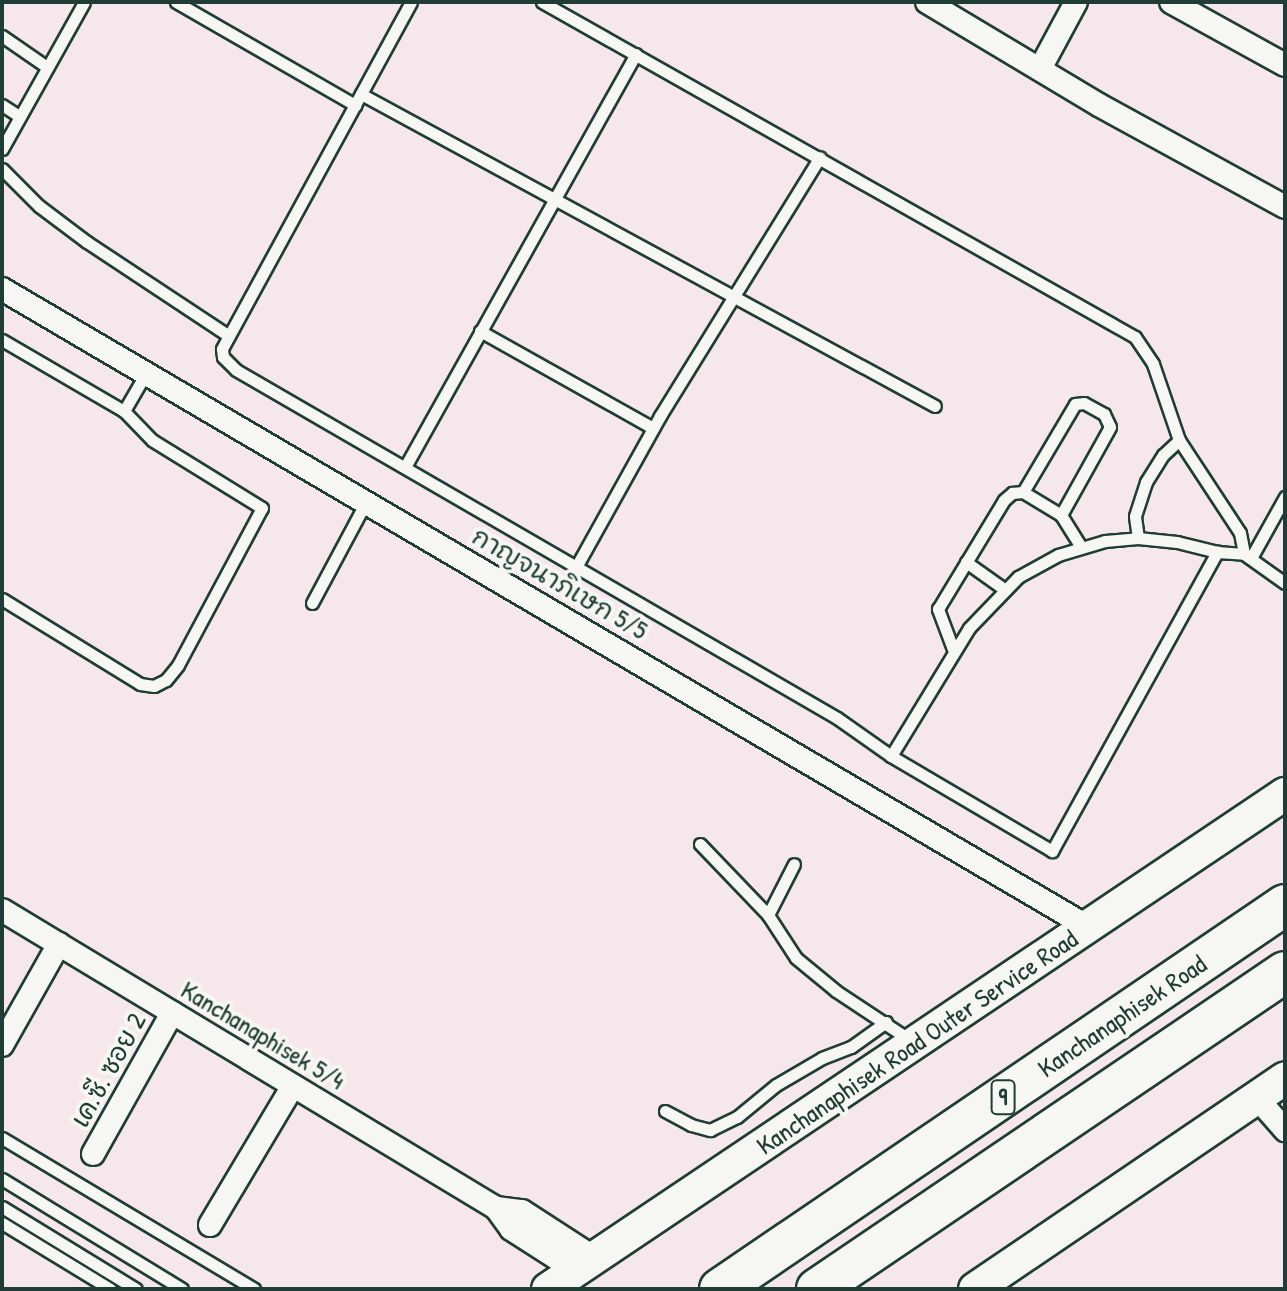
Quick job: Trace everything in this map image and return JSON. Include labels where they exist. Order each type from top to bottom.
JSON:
[{"type":"highway","name":"Kanchanaphisek Road","points":[[720,1289],[1285,905]]},
{"type":"highway","name":"9","points":[[817,1289],[1285,972]]},
{"type":"main road","name":"Kanchanaphisek Road Outer Service Road","points":[[548,1289],[1285,794]]},
{"type":"main road","points":[[975,1289],[1285,1078]]},
{"type":"street","points":[[927,2],[1041,67],[1099,105],[1285,207]]},
{"type":"street","points":[[1041,67],[1076,2]]},
{"type":"street","points":[[1171,2],[1285,65]]},
{"type":"street","name":"กาญจนาภิเษก 5/5","points":[[2,289],[1088,927]]},
{"type":"street","name":"Kanchanaphisek 5/4","points":[[2,910],[496,1208],[511,1229],[584,1264]]},
{"type":"street","points":[[2,1045],[59,944]]},
{"type":"street","name":"เค.ซี. ซอย 2","points":[[93,1154],[172,1013]]},
{"type":"street","points":[[210,1225],[293,1086]]},
{"type":"street","points":[[1257,1098],[1285,1130]]},
{"type":"lane","points":[[2,149],[84,2]]},
{"type":"lane","points":[[176,2],[935,406]]},
{"type":"lane","points":[[411,2],[222,349],[228,364],[837,718],[891,756],[1052,851],[1217,552]]},
{"type":"lane","points":[[542,2],[1135,337],[1153,364],[1179,440],[1240,533],[1248,556]]},
{"type":"lane","points":[[2,36],[47,67]]},
{"type":"lane","points":[[405,467],[636,54]]},
{"type":"lane","points":[[2,105],[19,116]]},
{"type":"lane","points":[[576,567],[653,428],[820,157]]},
{"type":"lane","points":[[2,169],[39,206],[87,242],[229,336]]},
{"type":"lane","points":[[480,331],[653,428]]},
{"type":"lane","points":[[2,340],[124,411],[152,440],[262,508],[178,665],[166,680],[154,686],[140,684],[2,599]]},
{"type":"lane","points":[[124,411],[146,373]]},
{"type":"lane","points":[[1023,492],[1075,404],[1084,403],[1104,414],[1110,427],[1061,515]]},
{"type":"lane","points":[[1138,538],[1135,516],[1146,482],[1163,455],[1179,440]]},
{"type":"lane","points":[[953,649],[938,609],[1004,500],[1012,493],[1023,492],[1061,515],[1080,546]]},
{"type":"lane","points":[[1248,556],[1285,497]]},
{"type":"lane","points":[[312,603],[366,502]]},
{"type":"lane","points":[[891,756],[953,649],[1004,589],[1018,577],[1080,546],[1138,538],[1177,542],[1248,556],[1285,583]]},
{"type":"lane","points":[[966,562],[1004,589]]},
{"type":"lane","points":[[700,844],[768,915],[796,958],[836,991],[917,1044]]},
{"type":"lane","points":[[768,915],[794,864]]},
{"type":"lane","points":[[665,1111],[691,1125],[710,1130],[737,1117],[776,1085],[822,1058],[851,1047],[886,1022]]},
{"type":"lane","points":[[2,1138],[254,1289]]},
{"type":"lane","points":[[2,1179],[182,1289]]},
{"type":"lane","points":[[2,1207],[136,1289]]},
{"type":"lane","points":[[2,1223],[110,1289]]}]
